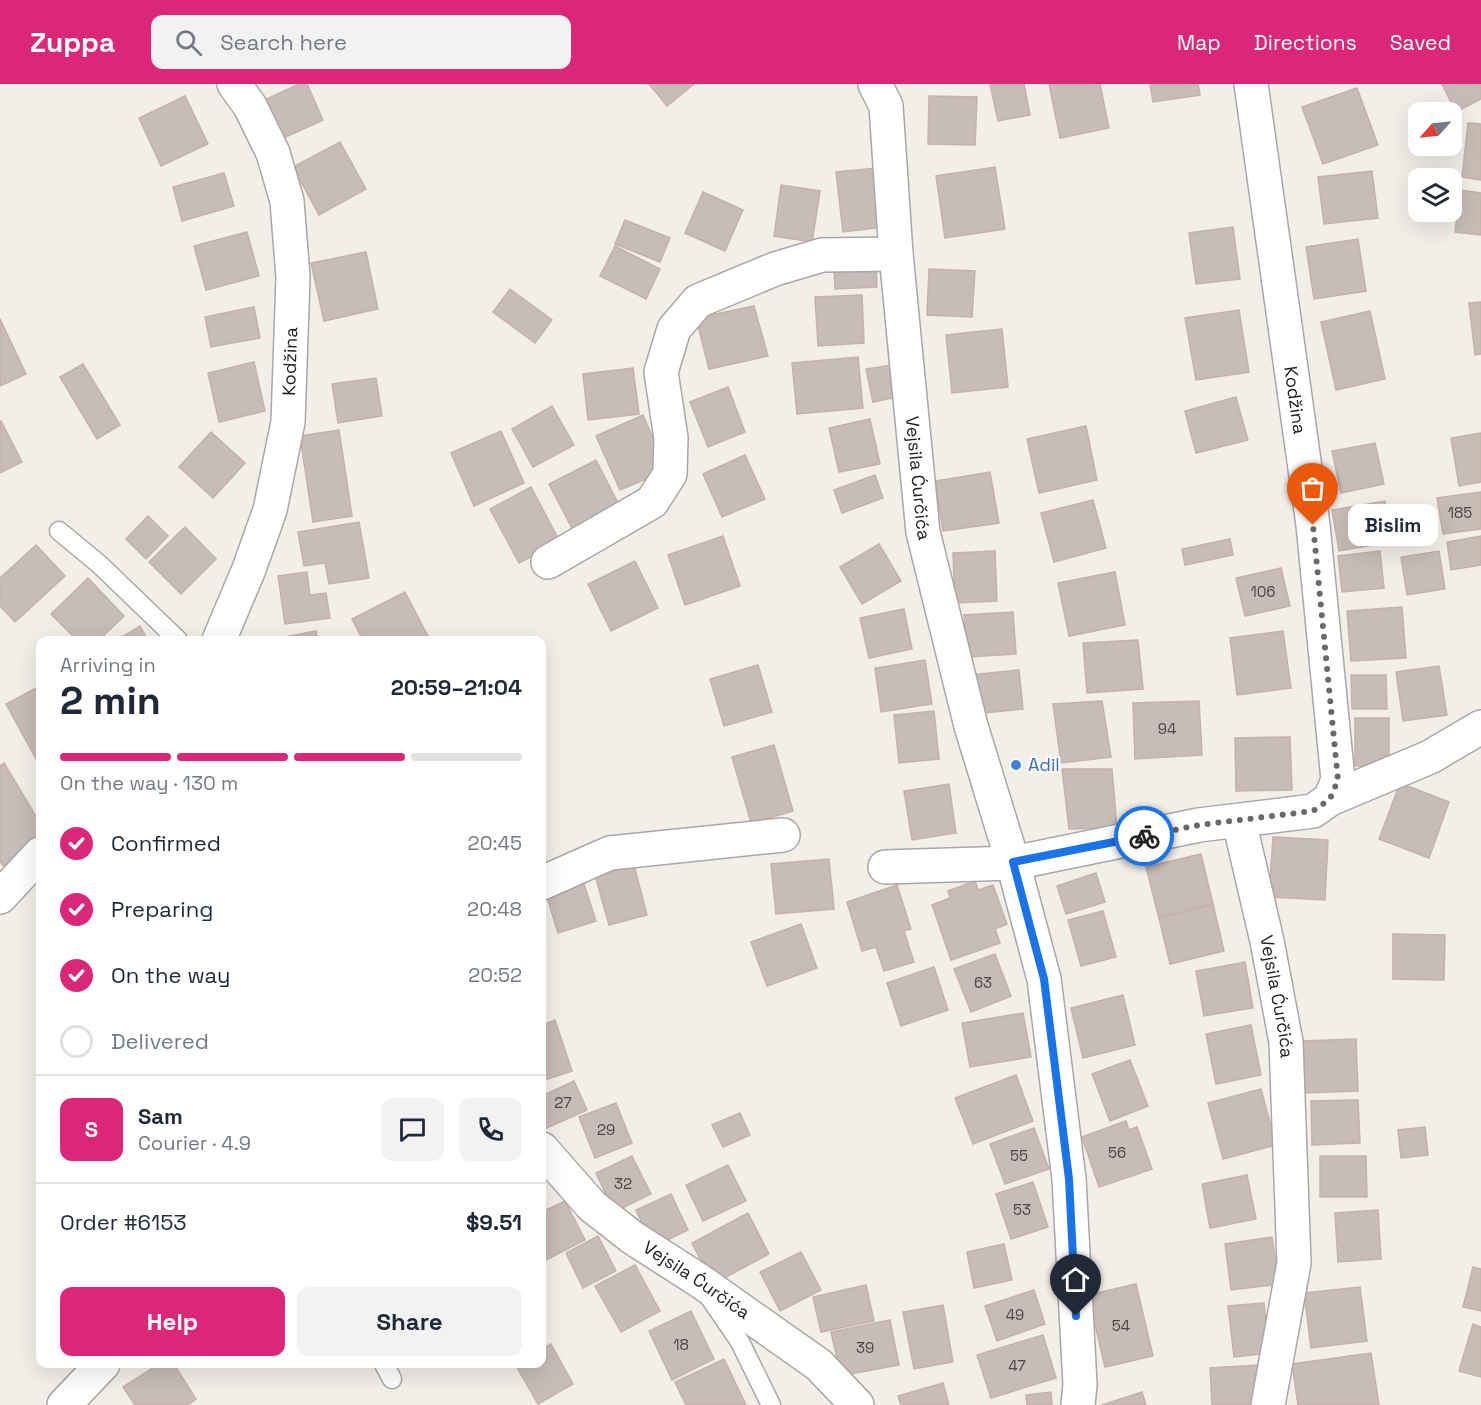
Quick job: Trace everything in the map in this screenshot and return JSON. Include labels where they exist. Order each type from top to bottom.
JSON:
[{"type":"street","name":"Kodžina","points":[[221,636],[249,569],[270,510],[288,422],[292,288],[287,201],[273,153],[250,106],[234,84]]},
{"type":"street","name":"Vejsila Ćurčića","points":[[875,84],[886,106],[896,254],[923,532],[971,726],[1013,862],[1044,979],[1069,1179],[1080,1384],[1078,1405]]},
{"type":"street","name":"Kodžina","points":[[1251,84],[1313,525],[1338,780],[1330,799]]},
{"type":"street","points":[[548,562],[652,502],[670,474],[671,438],[661,372],[674,329],[698,301],[775,270],[822,255],[896,254]]},
{"type":"street","points":[[885,867],[1013,862],[1199,825],[1313,811],[1330,799],[1430,757],[1481,727]]},
{"type":"street","name":"Vejsila Ćurčića","points":[[1239,820],[1267,941],[1286,1042],[1294,1263],[1268,1405]]},
{"type":"street","points":[[546,881],[610,853],[783,836]]},
{"type":"street","points":[[0,897],[36,858]]},
{"type":"street","name":"Vejsila Ćurčića","points":[[546,1154],[592,1206],[633,1238],[700,1281],[819,1365],[856,1405]]},
{"type":"street","points":[[64,1405],[99,1368]]},
{"type":"lane","points":[[59,531],[99,564],[174,636]]},
{"type":"lane","points":[[700,1281],[740,1342],[771,1405]]},
{"type":"building","points":[[299,84],[307,84],[323,120],[279,140],[262,101]]},
{"type":"building","points":[[649,84],[694,84],[667,106]]},
{"type":"building","points":[[990,84],[1024,84],[1030,115],[998,121]]},
{"type":"building","points":[[1049,84],[1100,84],[1109,128],[1060,138]]},
{"type":"building","points":[[1150,84],[1198,84],[1200,95],[1153,102]]},
{"type":"building","points":[[1442,84],[1481,84],[1481,99],[1462,109],[1462,102],[1451,102]]},
{"type":"building","points":[[1357,88],[1378,145],[1323,164],[1302,107]]},
{"type":"building","points":[[185,96],[208,144],[161,166],[139,118]]},
{"type":"building","points":[[929,96],[977,97],[975,145],[928,144]]},
{"type":"building","points":[[1468,123],[1481,124],[1481,180],[1462,177]]},
{"type":"building","points":[[340,142],[366,189],[319,215],[293,167]]},
{"type":"building","points":[[995,167],[1005,229],[945,238],[936,176]]},
{"type":"building","points":[[877,168],[883,227],[843,232],[836,172]]},
{"type":"building","points":[[1372,171],[1378,218],[1324,224],[1318,177]]},
{"type":"building","points":[[224,173],[234,206],[182,221],[173,187]]},
{"type":"building","points":[[781,185],[820,191],[812,242],[774,236]]},
{"type":"building","points":[[1462,190],[1481,193],[1481,235],[1455,232],[1456,222],[1462,222]]},
{"type":"building","points":[[703,192],[743,210],[725,251],[685,233]]},
{"type":"building","points":[[625,220],[670,238],[660,262],[615,244]]},
{"type":"building","points":[[1233,227],[1240,279],[1196,284],[1189,233]]},
{"type":"building","points":[[247,232],[259,276],[206,290],[194,246]]},
{"type":"building","points":[[1358,239],[1366,291],[1314,299],[1306,247]]},
{"type":"building","points":[[615,246],[660,269],[646,299],[600,276]]},
{"type":"building","points":[[366,252],[378,309],[324,321],[311,263]]},
{"type":"building","points":[[876,260],[877,287],[835,289],[834,262]]},
{"type":"building","points":[[929,269],[975,271],[972,317],[927,315]]},
{"type":"building","points":[[510,289],[552,320],[535,343],[493,312]]},
{"type":"building","points":[[862,295],[864,343],[818,346],[815,297]]},
{"type":"building","points":[[1481,302],[1481,354],[1475,355],[1469,303]]},
{"type":"building","points":[[754,306],[768,356],[709,369],[696,318]]},
{"type":"building","points":[[254,307],[260,338],[211,347],[205,317]]},
{"type":"building","points":[[1239,310],[1249,372],[1196,380],[1185,318]]},
{"type":"building","points":[[1370,311],[1385,379],[1336,390],[1321,322]]},
{"type":"building","points":[[0,319],[26,374],[0,386]]},
{"type":"building","points":[[1002,329],[1008,387],[952,393],[946,335]]},
{"type":"building","points":[[858,357],[863,408],[797,414],[792,363]]},
{"type":"building","points":[[254,362],[265,411],[219,422],[208,373]]},
{"type":"building","points":[[83,364],[120,425],[97,439],[60,377]]},
{"type":"building","points":[[891,365],[898,397],[873,402],[866,369]]},
{"type":"building","points":[[633,368],[639,414],[588,420],[583,374]]},
{"type":"building","points":[[376,378],[382,416],[338,423],[332,384]]},
{"type":"building","points":[[728,387],[745,432],[708,447],[690,402]]},
{"type":"building","points":[[1236,397],[1248,440],[1196,453],[1185,411]]},
{"type":"building","points":[[552,406],[574,445],[533,467],[512,429]]},
{"type":"building","points":[[643,415],[667,470],[620,490],[596,436]]},
{"type":"building","points":[[870,419],[880,464],[839,472],[829,428]]},
{"type":"building","points":[[0,422],[22,462],[0,473]]},
{"type":"building","points":[[1086,426],[1097,480],[1039,493],[1027,439]]},
{"type":"building","points":[[339,430],[352,516],[313,522],[300,436]]},
{"type":"building","points":[[501,431],[524,483],[474,506],[451,453]]},
{"type":"building","points":[[211,432],[245,463],[213,498],[179,467]]},
{"type":"building","points":[[1481,433],[1481,482],[1459,486],[1451,438]]},
{"type":"building","points":[[1375,443],[1384,484],[1341,493],[1332,451]]},
{"type":"building","points":[[745,455],[765,499],[722,517],[703,474]]},
{"type":"building","points":[[596,460],[621,509],[574,532],[549,484]]},
{"type":"building","points":[[990,472],[999,523],[943,531],[935,481]]},
{"type":"building","points":[[875,475],[883,498],[842,513],[834,490]]},
{"type":"building","points":[[531,487],[560,542],[519,563],[490,509]]},
{"type":"building","points":[[1481,492],[1481,529],[1443,534],[1437,498]]},
{"type":"building","points":[[1093,500],[1106,548],[1054,562],[1041,513]]},
{"type":"building","points":[[1385,501],[1392,542],[1339,551],[1332,510]]},
{"type":"building","points":[[148,516],[168,536],[146,559],[126,539]]},
{"type":"building","points":[[359,522],[369,578],[329,584],[325,563],[304,566],[298,532]]},
{"type":"building","points":[[185,527],[216,559],[181,594],[149,562]]},
{"type":"building","points":[[723,536],[740,586],[685,605],[668,555]]},
{"type":"building","points":[[1481,536],[1481,565],[1451,570],[1447,542]]},
{"type":"building","points":[[1230,539],[1233,555],[1185,565],[1182,549]]},
{"type":"building","points":[[879,544],[901,581],[862,604],[840,567]]},
{"type":"building","points":[[36,545],[65,576],[15,622],[0,606],[0,578]]},
{"type":"building","points":[[995,551],[997,601],[955,603],[953,553]]},
{"type":"building","points":[[1380,551],[1384,588],[1342,592],[1338,556]]},
{"type":"building","points":[[1439,551],[1445,589],[1407,595],[1401,557]]},
{"type":"building","points":[[635,561],[658,608],[611,631],[588,584]]},
{"type":"building","points":[[1281,568],[1290,606],[1245,616],[1236,578]]},
{"type":"building","points":[[307,572],[310,595],[326,593],[330,618],[285,624],[278,576]]},
{"type":"building","points":[[1115,572],[1125,625],[1069,636],[1058,583]]},
{"type":"building","points":[[88,578],[124,616],[103,636],[73,636],[51,614]]},
{"type":"building","points":[[405,592],[428,636],[361,636],[352,619]]},
{"type":"building","points":[[1402,607],[1406,658],[1351,661],[1347,611]]},
{"type":"building","points":[[904,609],[912,649],[869,658],[860,618]]},
{"type":"building","points":[[1013,612],[1016,654],[967,657],[964,615]]},
{"type":"building","points":[[140,626],[146,636],[124,636]]},
{"type":"building","points":[[316,631],[317,636],[290,636]]},
{"type":"building","points":[[1283,631],[1291,688],[1237,695],[1230,638]]},
{"type":"building","points":[[1138,640],[1143,689],[1087,693],[1083,643]]},
{"type":"building","points":[[925,660],[932,704],[881,712],[875,668]]},
{"type":"building","points":[[758,665],[772,712],[724,726],[710,679]]},
{"type":"building","points":[[1439,666],[1447,715],[1403,721],[1396,672]]},
{"type":"building","points":[[1019,670],[1023,709],[975,714],[971,675]]},
{"type":"building","points":[[1351,675],[1386,675],[1387,709],[1352,709]]},
{"type":"building","points":[[36,688],[36,759],[6,704]]},
{"type":"building","points":[[1102,701],[1111,757],[1061,763],[1053,704]]},
{"type":"building","points":[[1199,701],[1202,755],[1135,759],[1133,703]]},
{"type":"building","points":[[934,711],[939,759],[899,763],[894,715]]},
{"type":"building","points":[[1355,718],[1389,718],[1389,765],[1355,766]]},
{"type":"building","points":[[1290,737],[1292,790],[1236,791],[1235,738]]},
{"type":"building","points":[[774,745],[793,811],[751,823],[732,757]]},
{"type":"building","points":[[4,763],[36,816],[36,842],[3,866],[0,861],[0,766]]},
{"type":"building","points":[[1062,769],[1112,769],[1117,828],[1069,829]]},
{"type":"building","points":[[1400,783],[1449,802],[1429,858],[1379,839]]},
{"type":"building","points":[[949,784],[956,833],[912,840],[904,791]]},
{"type":"building","points":[[1273,837],[1328,840],[1325,900],[1269,897]]},
{"type":"building","points":[[1201,854],[1213,904],[1159,918],[1146,867]]},
{"type":"building","points":[[829,859],[834,909],[776,914],[771,864]]},
{"type":"building","points":[[634,865],[647,915],[609,925],[595,875]]},
{"type":"building","points":[[1096,873],[1105,902],[1066,914],[1057,886]]},
{"type":"building","points":[[582,878],[596,921],[558,933],[546,891]]},
{"type":"building","points":[[975,881],[978,890],[993,885],[1007,924],[995,929],[1000,943],[951,960],[932,905],[950,898],[948,891]]},
{"type":"building","points":[[897,885],[911,929],[904,931],[914,962],[884,971],[876,947],[862,951],[847,902]]},
{"type":"building","points":[[1213,904],[1224,951],[1170,964],[1159,918]]},
{"type":"building","points":[[1103,911],[1116,957],[1081,966],[1068,920]]},
{"type":"building","points":[[801,924],[817,968],[767,986],[751,942]]},
{"type":"building","points":[[1393,934],[1445,935],[1444,980],[1393,979]]},
{"type":"building","points":[[995,954],[1011,996],[971,1012],[954,969]]},
{"type":"building","points":[[1245,962],[1253,1008],[1204,1016],[1196,971]]},
{"type":"building","points":[[934,967],[948,1010],[901,1026],[887,983]]},
{"type":"building","points":[[1123,995],[1135,1045],[1083,1058],[1071,1008]]},
{"type":"building","points":[[1023,1013],[1031,1057],[970,1067],[962,1023]]},
{"type":"building","points":[[555,1020],[572,1071],[546,1080],[546,1023]]},
{"type":"building","points":[[1251,1025],[1261,1075],[1216,1084],[1206,1034]]},
{"type":"building","points":[[1356,1039],[1358,1091],[1303,1093],[1301,1041]]},
{"type":"building","points":[[1130,1060],[1148,1106],[1110,1121],[1092,1074]]},
{"type":"building","points":[[1016,1075],[1033,1121],[973,1144],[955,1098]]},
{"type":"building","points":[[574,1081],[587,1110],[546,1128],[546,1094]]},
{"type":"building","points":[[1261,1089],[1276,1145],[1223,1159],[1208,1103]]},
{"type":"building","points":[[1358,1100],[1360,1143],[1312,1145],[1311,1101]]},
{"type":"building","points":[[616,1103],[632,1143],[595,1158],[579,1117]]},
{"type":"building","points":[[740,1113],[750,1135],[723,1147],[712,1125]]},
{"type":"building","points":[[1126,1121],[1129,1130],[1137,1127],[1152,1169],[1099,1187],[1082,1137]]},
{"type":"building","points":[[1425,1127],[1428,1155],[1401,1158],[1398,1130]]},
{"type":"building","points":[[1034,1128],[1049,1169],[1005,1184],[990,1144]]},
{"type":"building","points":[[632,1156],[651,1194],[614,1212],[596,1173]]},
{"type":"building","points":[[1320,1156],[1366,1156],[1367,1197],[1320,1197]]},
{"type":"building","points":[[728,1165],[746,1201],[703,1221],[686,1185]]},
{"type":"building","points":[[1247,1175],[1256,1219],[1210,1228],[1202,1184]]},
{"type":"building","points":[[1033,1182],[1048,1227],[1011,1239],[996,1194]]},
{"type":"building","points":[[671,1194],[688,1230],[653,1247],[636,1210]]},
{"type":"building","points":[[565,1201],[585,1240],[546,1260],[546,1210]]},
{"type":"building","points":[[1378,1210],[1381,1259],[1338,1262],[1335,1213]]},
{"type":"building","points":[[748,1213],[769,1254],[713,1284],[692,1243]]},
{"type":"building","points":[[598,1236],[616,1271],[583,1288],[566,1253]]},
{"type":"building","points":[[1272,1237],[1279,1284],[1231,1290],[1225,1244]]},
{"type":"building","points":[[1004,1244],[1012,1280],[974,1288],[967,1252]]},
{"type":"building","points":[[801,1252],[821,1290],[780,1311],[760,1272]]},
{"type":"building","points":[[635,1265],[660,1311],[621,1332],[595,1286]]},
{"type":"building","points":[[1473,1267],[1481,1269],[1481,1311],[1463,1307]]},
{"type":"building","points":[[1136,1284],[1153,1356],[1105,1367],[1088,1295]]},
{"type":"building","points":[[866,1285],[874,1321],[821,1332],[813,1297]]},
{"type":"building","points":[[1360,1287],[1367,1341],[1311,1348],[1304,1293]]},
{"type":"building","points":[[1034,1290],[1045,1324],[997,1341],[985,1306]]},
{"type":"building","points":[[1264,1303],[1269,1353],[1234,1357],[1228,1306]]},
{"type":"building","points":[[943,1305],[953,1362],[914,1369],[903,1312]]},
{"type":"building","points":[[691,1311],[714,1359],[672,1380],[649,1331]]},
{"type":"building","points":[[890,1320],[899,1365],[841,1376],[831,1332]]},
{"type":"building","points":[[1473,1324],[1481,1327],[1481,1377],[1459,1371]]},
{"type":"building","points":[[1043,1335],[1056,1378],[991,1398],[977,1355]]},
{"type":"building","points":[[551,1344],[573,1384],[538,1404],[517,1368],[546,1368],[546,1347]]},
{"type":"building","points":[[1371,1353],[1379,1405],[1298,1405],[1292,1364]]},
{"type":"building","points":[[724,1359],[746,1405],[686,1405],[675,1382]]},
{"type":"building","points":[[1259,1365],[1261,1405],[1212,1405],[1210,1368]]},
{"type":"building","points":[[153,1368],[177,1368],[196,1399],[188,1405],[135,1405],[123,1387]]},
{"type":"building","points":[[943,1383],[949,1405],[901,1405],[898,1396]]},
{"type":"building","points":[[1051,1392],[1052,1405],[1027,1405],[1026,1395]]},
{"type":"building","points":[[1142,1392],[1146,1405],[1102,1405]]},
{"type":"way so far","points":[[1144,836],[1199,825],[1313,811],[1330,799],[1338,780],[1313,525]]},
{"type":"place","name":"Bislim","points":[[1313,525]]},
{"type":"place","name":"Adil","points":[[1016,765]]},
{"type":"route","points":[[1076,1316],[1069,1179],[1044,979],[1013,862],[1144,836]]}]
